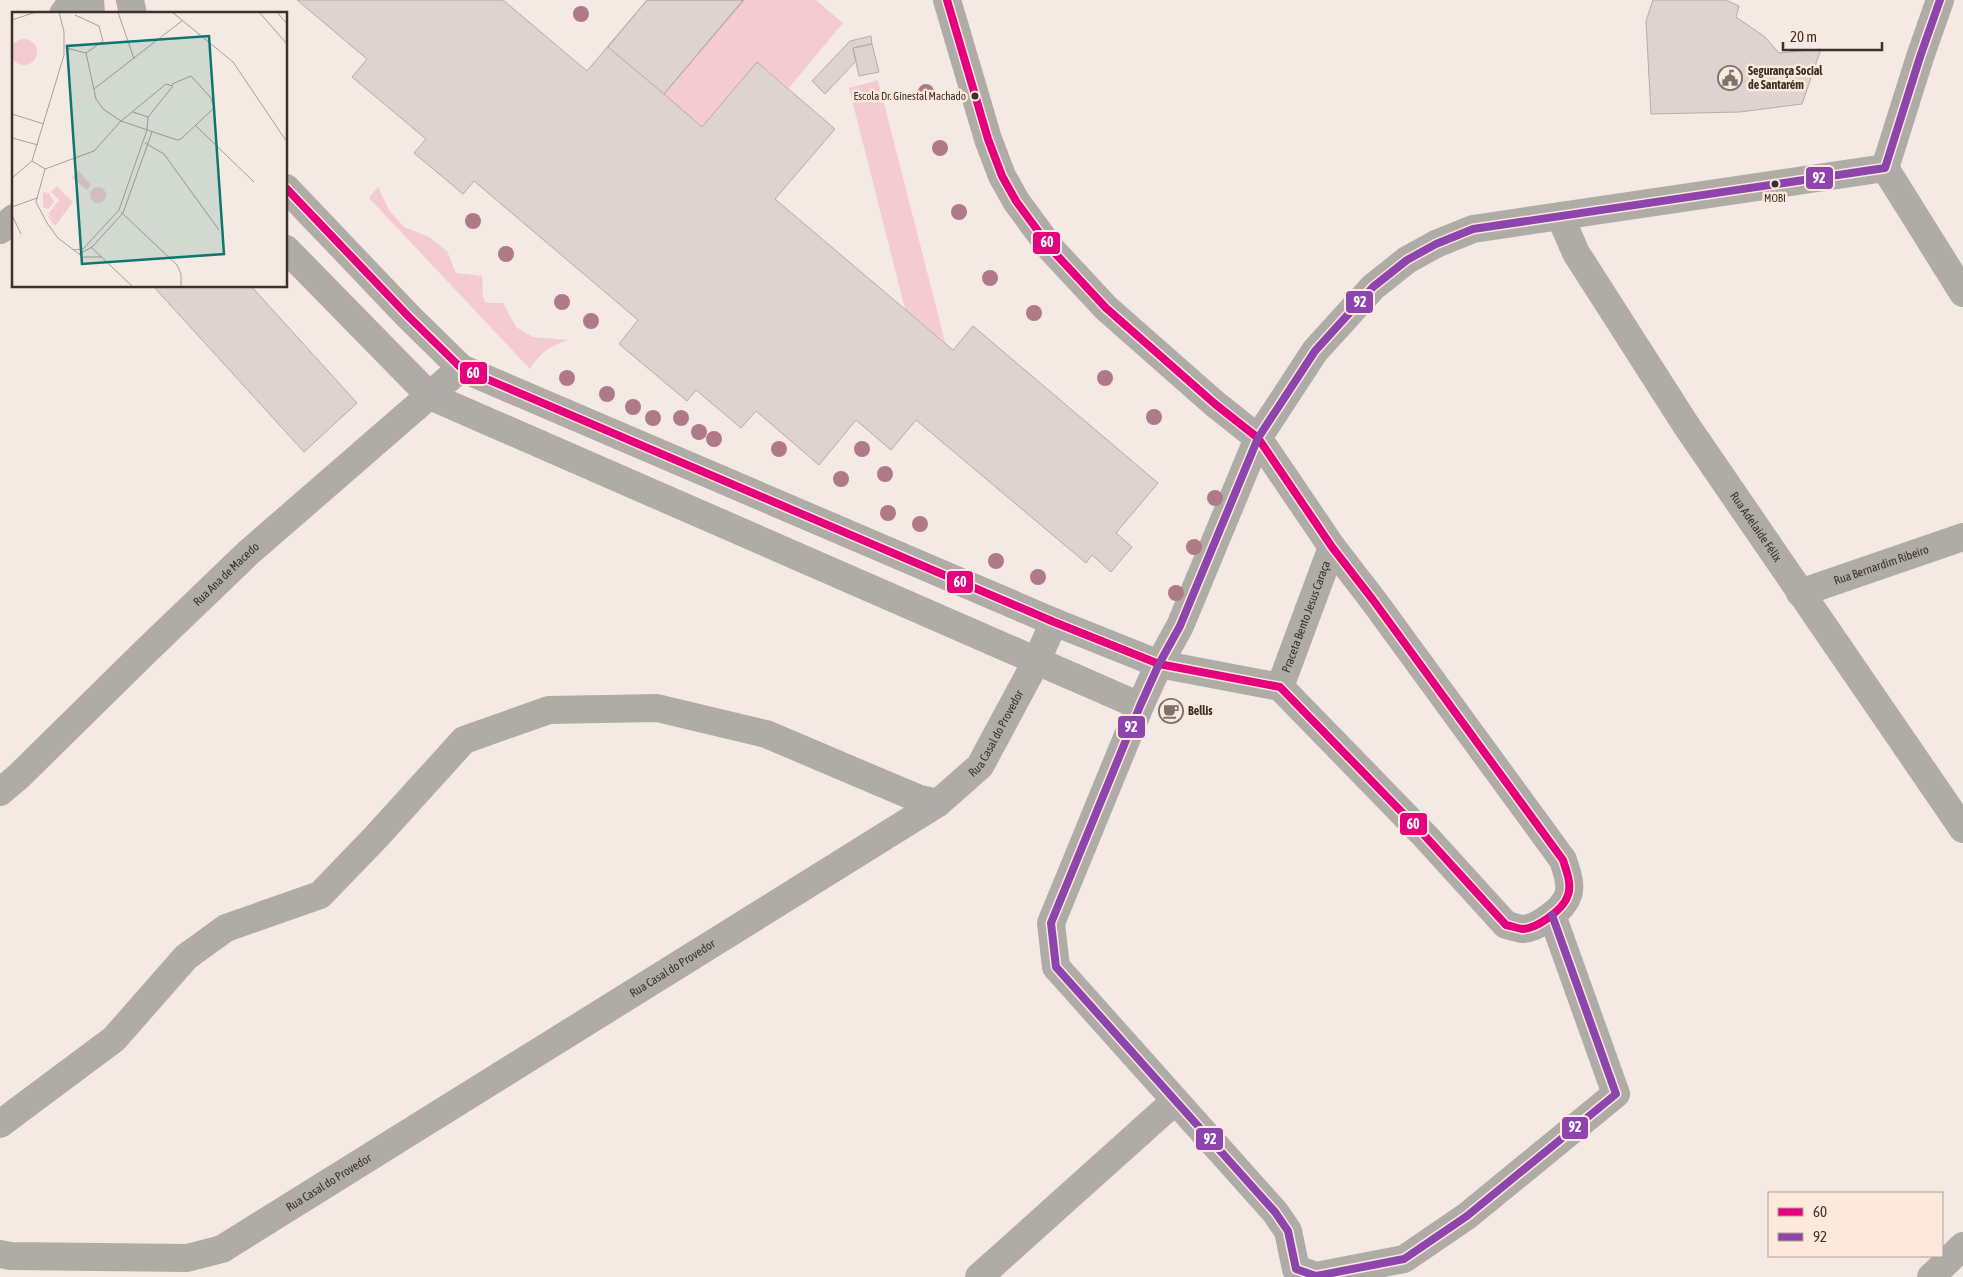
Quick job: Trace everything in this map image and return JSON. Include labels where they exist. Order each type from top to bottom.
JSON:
[{"type":"street","points":[[64,12],[73,0]]},
{"type":"street","name":"Praceta Bento Jesus Caraça","points":[[461,368],[1054,622],[1159,664],[1280,687],[1426,838],[1506,925],[1522,929],[1546,920],[1568,895],[1569,877],[1563,860],[1413,654],[1332,547],[1258,438],[1215,404],[1106,308],[1052,250],[1016,201],[1002,176],[988,139],[947,0]]},
{"type":"street","points":[[1940,0],[1885,168],[1963,293]]},
{"type":"street","points":[[1552,914],[1616,1094],[1467,1216],[1404,1259],[1316,1276],[1296,1269],[1288,1231],[1275,1212],[1056,967],[1051,924],[1140,706],[1159,664],[1180,626],[1258,438],[1314,351],[1373,287],[1406,260],[1436,244],[1473,229],[1885,168]]},
{"type":"street","points":[[288,190],[408,316],[461,368]]},
{"type":"street","name":"Rua Adelaide Félix","points":[[1560,216],[1576,253],[1686,425],[1800,594],[1963,829]]},
{"type":"street","points":[[0,230],[12,220]]},
{"type":"street","points":[[288,250],[430,396],[1140,706]]},
{"type":"street","name":"Rua Ana de Macedo","points":[[0,792],[20,776],[248,553],[461,368]]},
{"type":"street","name":"Rua Bernardim Ribeiro","points":[[1800,594],[1963,537]]},
{"type":"street","name":"Praceta Bento Jesus Caraça","points":[[1280,687],[1332,547]]},
{"type":"street","name":"Rua Casal do Provedor","points":[[0,1254],[11,1256],[187,1258],[222,1249],[938,803],[980,766],[1037,660],[1054,622]]},
{"type":"street","points":[[0,1124],[114,1039],[186,957],[226,928],[320,895],[376,838],[464,740],[549,710],[657,708],[766,734],[917,798],[938,803]]},
{"type":"street","points":[[980,1277],[1175,1101]]},
{"type":"street","points":[[1931,1277],[1963,1246]]},
{"type":"shaded area","points":[[743,0],[816,0],[843,23],[789,88],[757,62],[702,127],[664,94]]},
{"type":"shaded area","points":[[878,80],[945,342],[905,309],[849,88]]},
{"type":"shaded area","points":[[378,187],[389,210],[404,227],[429,237],[447,251],[456,273],[482,276],[483,297],[486,303],[503,303],[516,327],[533,337],[568,340],[546,350],[530,369],[369,198]]},
{"type":"building","points":[[297,0],[503,0],[587,71],[647,0],[743,0],[664,94],[702,127],[757,62],[835,129],[775,199],[953,350],[973,326],[1158,483],[1116,533],[1132,547],[1111,572],[1092,555],[1086,563],[916,420],[891,450],[856,420],[819,465],[756,411],[741,428],[696,390],[687,401],[619,344],[638,320],[474,181],[463,194],[414,153],[426,139],[352,77],[367,59]]},
{"type":"building","points":[[647,0],[744,0],[664,94],[608,47]]},
{"type":"building","name":"Segurança Social de Santarém","points":[[1653,0],[1726,0],[1739,6],[1736,17],[1765,37],[1779,53],[1821,49],[1802,104],[1740,112],[1651,114],[1646,21]]},
{"type":"building","points":[[871,36],[872,44],[853,48],[856,61],[825,94],[812,81],[850,41]]},
{"type":"building","points":[[872,44],[879,72],[859,76],[853,48]]},
{"type":"building","points":[[155,288],[253,288],[357,403],[304,452]]},
{"type":"transit line","name":"60","points":[[288,190],[408,316],[461,368],[1054,622],[1159,664],[1280,687],[1426,837],[1506,925],[1522,929],[1542,922],[1556,912],[1568,895],[1569,882],[1563,860],[1373,600],[1332,547],[1258,438],[1215,404],[1106,308],[1052,250],[1016,201],[1002,176],[988,139],[947,0]]},
{"type":"transit line","name":"92","points":[[1552,915],[1616,1094],[1467,1216],[1404,1259],[1316,1276],[1296,1269],[1288,1231],[1275,1212],[1056,967],[1051,923],[1140,706],[1159,664],[1180,626],[1258,438],[1315,351],[1373,287],[1407,260],[1436,244],[1473,229],[1885,168],[1940,0]]},
{"type":"place","name":"Segurança Social de Santarém","points":[[1730,78]]},
{"type":"place","name":"Escola Dr. Ginestal Machado","points":[[975,96]]},
{"type":"place","name":"MOBI","points":[[1775,184]]},
{"type":"place","name":"Bellis","points":[[1171,711]]}]
